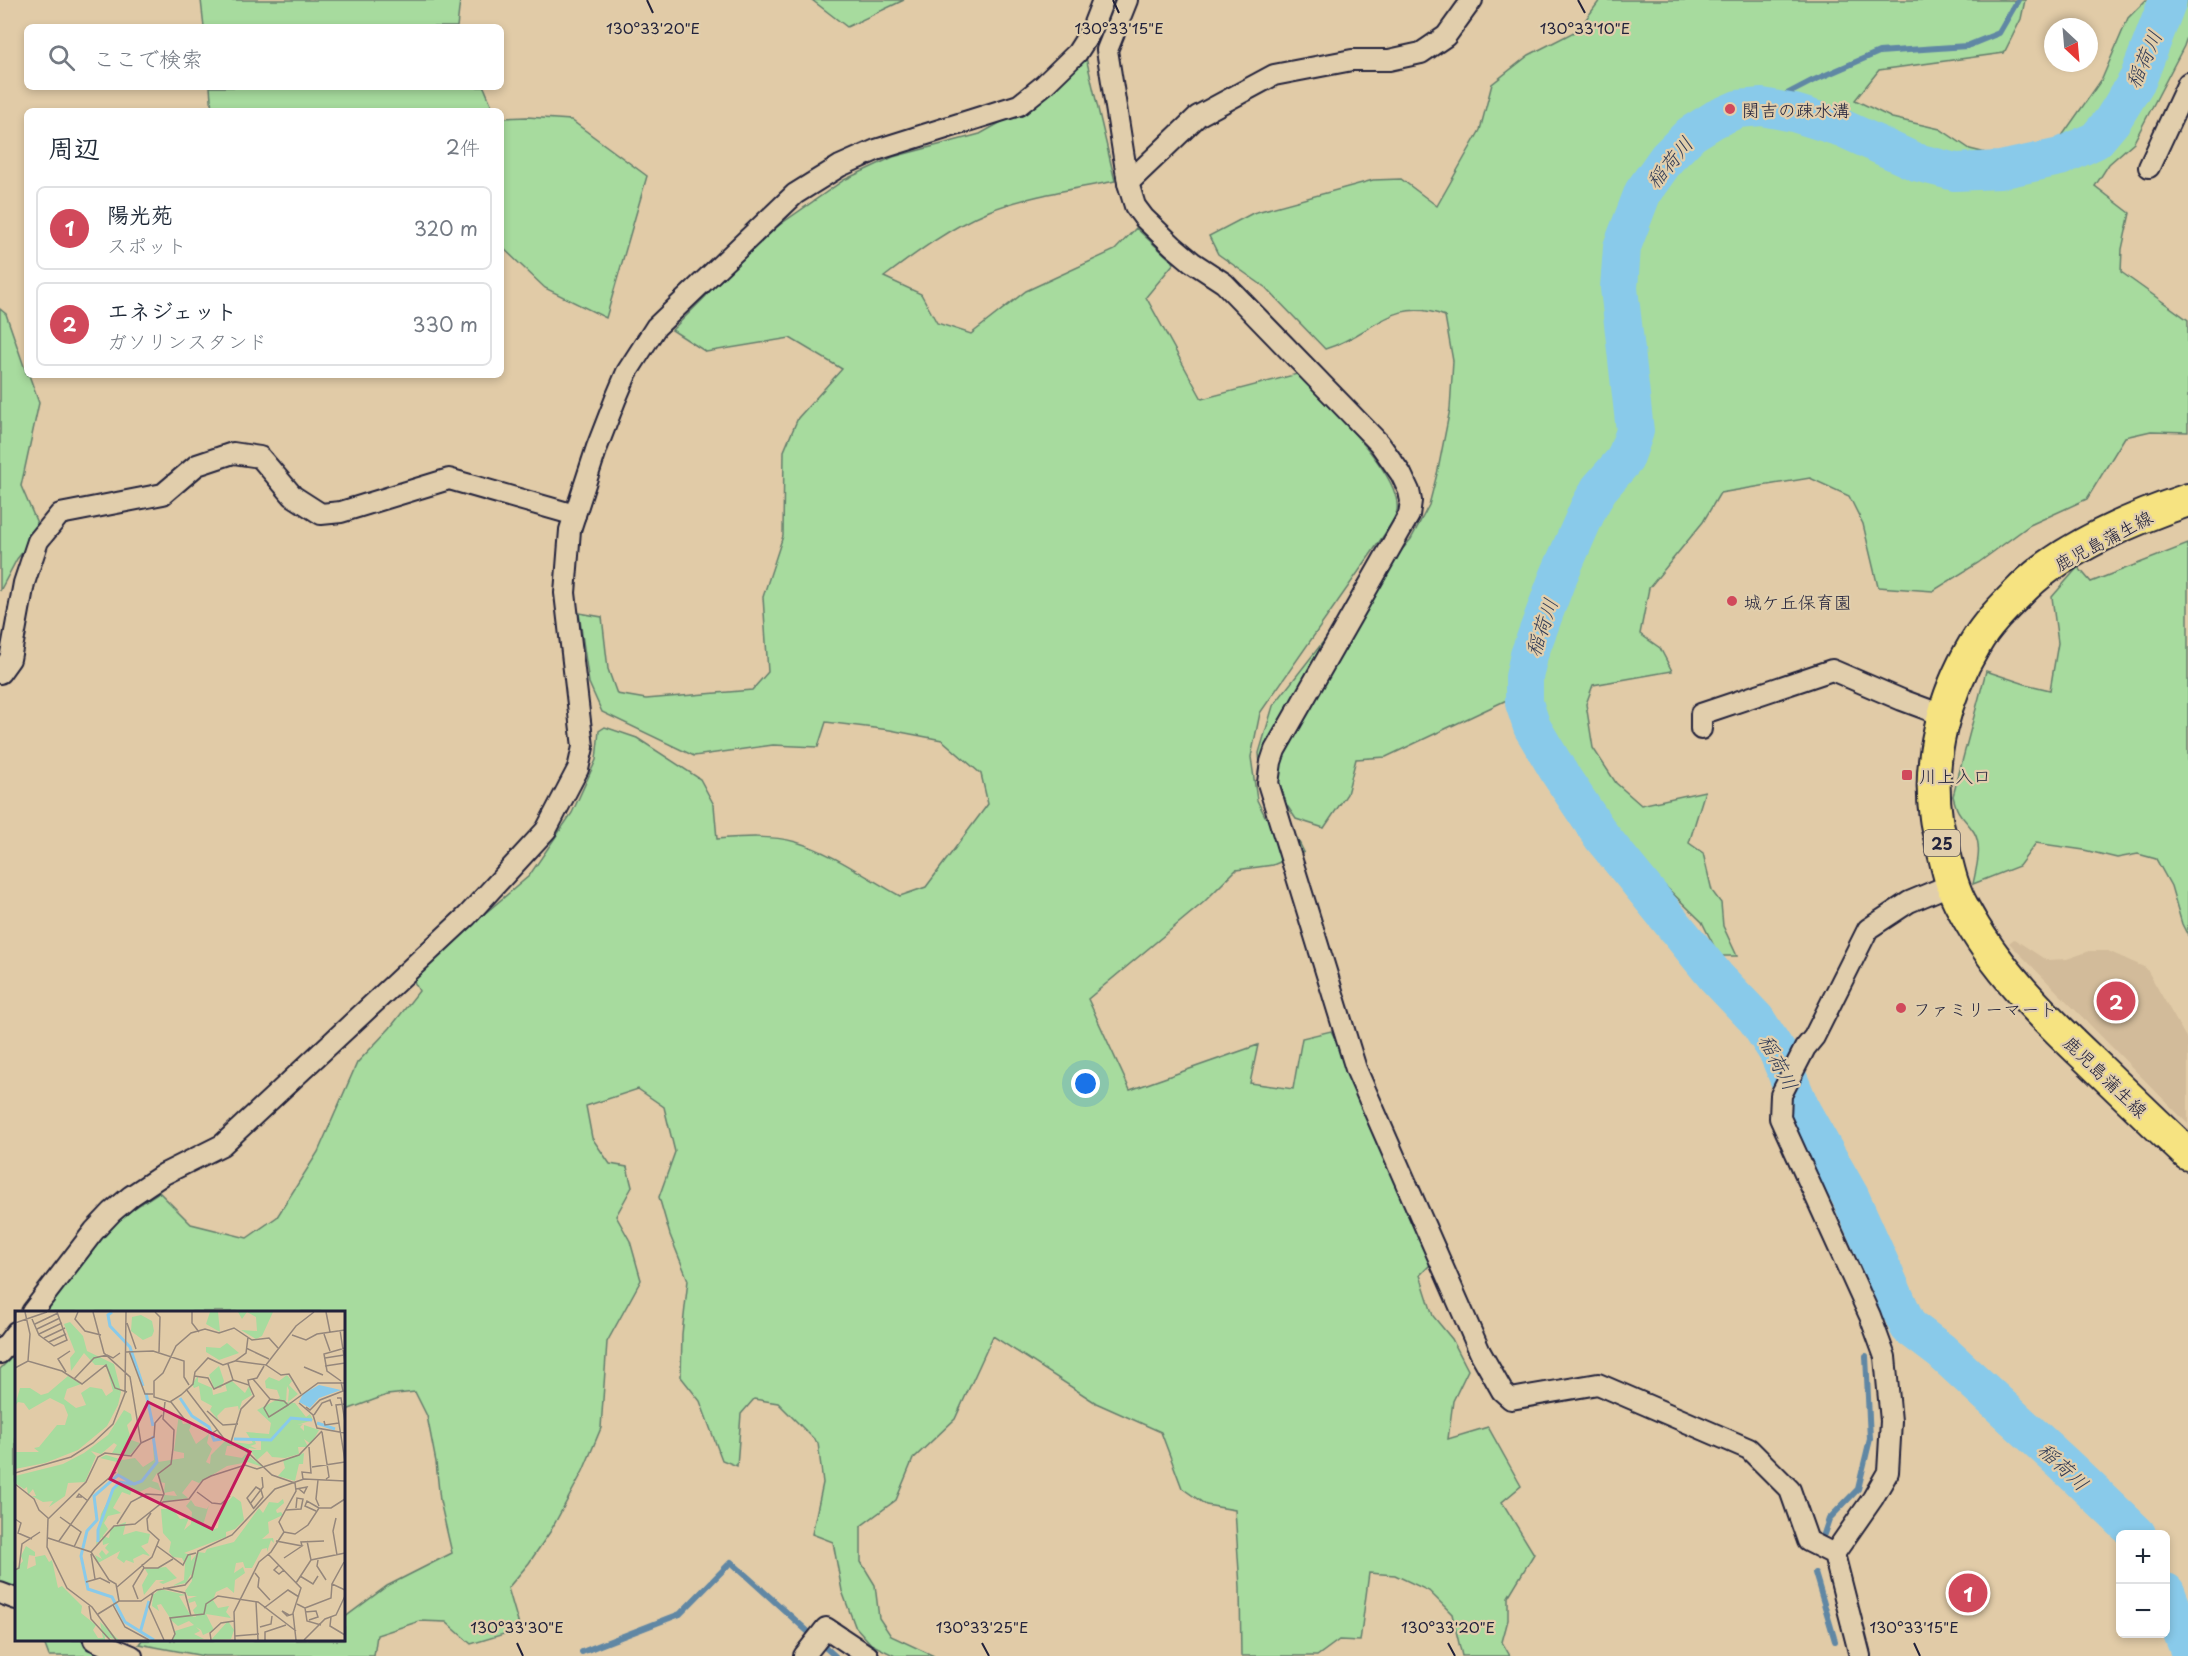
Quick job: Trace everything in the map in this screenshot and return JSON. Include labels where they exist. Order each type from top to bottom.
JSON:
[{"type":"main road","name":"鹿児島蒲生線","points":[[2188,500],[2126,524],[2067,555],[2026,585],[1976,643],[1952,690],[1938,738],[1935,779],[1936,817],[1952,884],[1963,909],[1991,953],[2047,1020],[2188,1154]]},
{"type":"street","points":[[33,1311],[94,1231],[112,1212],[164,1174],[222,1145],[467,916],[546,830],[578,769],[583,747],[565,593],[570,531],[597,447],[627,372],[656,327],[795,194],[840,166],[876,150],[1019,105],[1077,53],[1090,31],[1103,0]]},
{"type":"street","points":[[1127,0],[1107,50],[1128,183],[1135,206],[1144,218],[1192,262],[1224,283],[1379,443],[1401,474],[1409,491],[1411,501],[1409,514],[1275,750],[1268,783],[1349,1050],[1480,1352],[1502,1391],[1510,1399],[1598,1384],[1749,1449],[1790,1490],[1808,1541],[1834,1554],[1860,1656]]},
{"type":"street","points":[[1128,183],[1198,116],[1227,100],[1281,73],[1352,60],[1389,60],[1422,53],[1446,36],[1472,0]]},
{"type":"street","points":[[2149,167],[2188,83]]},
{"type":"street","points":[[0,673],[10,659],[24,583],[38,541],[60,514],[163,494],[197,465],[233,453],[260,458],[293,496],[321,514],[341,512],[450,479],[575,515]]},
{"type":"street","points":[[1701,729],[1701,714],[1832,670],[1945,716]]},
{"type":"street","points":[[1834,1554],[1888,1472],[1891,1421],[1885,1357],[1870,1316],[1780,1118],[1781,1095],[1804,1048],[1814,1038],[1868,929],[1909,902],[1952,884]]},
{"type":"street","points":[[0,1353],[15,1333]]},
{"type":"street","points":[[0,1593],[15,1599]]},
{"type":"street","points":[[806,1653],[826,1628],[868,1656]]},
{"type":"street","points":[[96,1641],[132,1656]]},
{"type":"shaded area","points":[[2014,939],[2046,960],[2067,959],[2090,951],[2108,951],[2146,968],[2188,1041],[2188,1124],[2009,943]]},
{"type":"green space","points":[[201,0],[460,0],[457,24],[204,24]]},
{"type":"green space","points":[[812,0],[904,0],[847,27]]},
{"type":"green space","points":[[1600,0],[2025,0],[2021,19],[2004,53],[1879,70],[1855,100],[1892,118],[1940,129],[1970,149],[2006,158],[2057,143],[2102,79],[2128,18],[2146,0],[2188,0],[2188,34],[2184,46],[2134,142],[2109,164],[2095,186],[2130,213],[2122,249],[2121,272],[2188,320],[2188,432],[2151,431],[2125,437],[2087,499],[2030,525],[1978,563],[1933,591],[1878,587],[1863,524],[1849,496],[1810,478],[1720,493],[1703,522],[1649,588],[1640,634],[1660,648],[1672,671],[1593,685],[1586,704],[1593,748],[1616,783],[1641,805],[1705,791],[1689,843],[1703,853],[1712,891],[1721,903],[1723,926],[1737,956],[1719,956],[1702,922],[1663,884],[1598,854],[1545,779],[1515,720],[1513,697],[1386,757],[1356,759],[1347,794],[1324,828],[1296,819],[1286,804],[1262,787],[1259,753],[1273,706],[1323,642],[1411,539],[1429,505],[1450,409],[1453,361],[1445,316],[1427,311],[1410,310],[1396,314],[1325,349],[1266,288],[1218,254],[1209,236],[1253,213],[1373,180],[1401,179],[1437,206],[1480,130],[1492,84],[1529,55],[1578,30]]},
{"type":"green space","points":[[1084,49],[1115,181],[1035,197],[989,211],[948,232],[884,277],[921,294],[937,323],[971,334],[1026,291],[1115,250],[1136,228],[1174,263],[1146,297],[1202,399],[1297,374],[1359,438],[1387,477],[1395,494],[1397,510],[1392,523],[1260,713],[1251,757],[1257,800],[1265,816],[1297,838],[1304,852],[1273,865],[1236,870],[1204,902],[1088,999],[1130,1090],[1258,1045],[1250,1083],[1293,1089],[1302,1038],[1331,1031],[1447,1248],[1420,1275],[1433,1316],[1452,1339],[1468,1370],[1453,1401],[1448,1439],[1488,1427],[1521,1486],[1502,1502],[1534,1554],[1508,1597],[1508,1620],[1502,1642],[1510,1656],[1462,1656],[1452,1614],[1429,1591],[1395,1575],[1369,1573],[1360,1641],[1339,1640],[1317,1656],[1241,1656],[1240,1587],[1235,1510],[1206,1505],[1182,1488],[1161,1432],[1096,1403],[993,1336],[955,1419],[913,1459],[896,1500],[861,1526],[861,1562],[875,1585],[879,1618],[891,1636],[934,1656],[895,1656],[871,1644],[855,1626],[842,1591],[833,1542],[812,1534],[823,1483],[818,1443],[778,1403],[754,1399],[741,1414],[737,1466],[722,1460],[700,1401],[681,1377],[682,1334],[688,1280],[670,1235],[659,1197],[675,1152],[664,1107],[638,1089],[586,1106],[592,1138],[610,1164],[627,1167],[632,1187],[616,1216],[630,1241],[641,1280],[607,1342],[601,1428],[583,1471],[550,1532],[529,1563],[508,1588],[520,1629],[471,1644],[446,1622],[420,1621],[377,1635],[374,1656],[204,1656],[139,1644],[141,1641],[345,1641],[345,1617],[387,1586],[452,1553],[440,1501],[436,1462],[427,1416],[415,1392],[387,1395],[345,1411],[345,1311],[45,1311],[69,1277],[119,1218],[159,1192],[191,1224],[247,1238],[277,1217],[318,1152],[357,1063],[390,1028],[419,991],[411,976],[529,876],[572,813],[596,760],[599,731],[605,727],[637,738],[700,779],[714,805],[717,839],[767,837],[796,842],[836,859],[900,896],[926,887],[988,804],[981,774],[942,740],[890,730],[826,722],[818,747],[773,745],[694,756],[602,712],[589,683],[579,613],[602,617],[608,669],[617,694],[646,699],[752,690],[768,672],[763,597],[783,536],[784,451],[798,418],[842,369],[790,338],[706,352],[672,330],[706,296],[736,255],[844,180],[893,157],[980,134],[1025,109]]},
{"type":"green space","points":[[210,90],[485,90],[493,108],[212,108]]},
{"type":"green space","points":[[504,118],[571,120],[647,176],[606,318],[545,288],[504,249]]},
{"type":"green space","points":[[0,309],[6,314],[24,366],[24,378],[30,378],[39,403],[21,486],[40,530],[17,559],[0,591]]},
{"type":"green space","points":[[2188,544],[2188,936],[2182,924],[2171,886],[2156,859],[2138,854],[2117,858],[2084,850],[2036,843],[2019,866],[1973,884],[1978,858],[1977,838],[1959,813],[1953,796],[1986,671],[2050,690],[2058,643],[2052,597],[2078,567],[2091,582]]},
{"type":"green space","points":[[15,1354],[15,1588],[0,1584],[0,1369]]},
{"type":"green space","points":[[43,1641],[100,1641],[132,1656],[49,1656]]},
{"type":"waterway","points":[[1762,107],[1812,81],[1879,52],[1967,46],[1999,33],[2018,0]]},
{"type":"waterway","name":"稲荷川","points":[[2133,1530],[1941,1351],[1908,1326],[1850,1196],[1802,1111],[1778,1053],[1756,1019],[1716,977],[1602,837],[1532,727],[1524,703],[1524,677],[1529,655],[1556,582],[1589,507],[1599,489],[1625,459],[1635,431],[1619,288],[1622,247],[1643,192],[1667,158],[1691,134],[1715,119],[1738,109],[1762,107],[1794,113],[1842,128],[1916,162],[1955,172],[2000,170],[2060,157],[2096,140],[2112,121],[2138,79],[2168,0]]},
{"type":"waterway","points":[[1886,1318],[1896,1301]]},
{"type":"waterway","points":[[1824,1534],[1829,1519],[1858,1489],[1870,1439],[1866,1356]]},
{"type":"waterway","points":[[582,1652],[680,1614],[731,1562],[835,1656]]},
{"type":"waterway","points":[[1815,1573],[1835,1641]]},
{"type":"waterway","name":"稲荷川","points":[[2170,1602],[2188,1648]]},
{"type":"place","name":"関吉の疎水溝","points":[[1730,109]]},
{"type":"place","name":"城ケ丘保育園","points":[[1732,601]]},
{"type":"place","name":"川上入口","points":[[1907,775]]},
{"type":"place","name":"エネジェット","points":[[2116,1001]]},
{"type":"place","name":"ファミリーマート","points":[[1901,1008]]},
{"type":"place","name":"陽光苑","points":[[1968,1593]]}]
